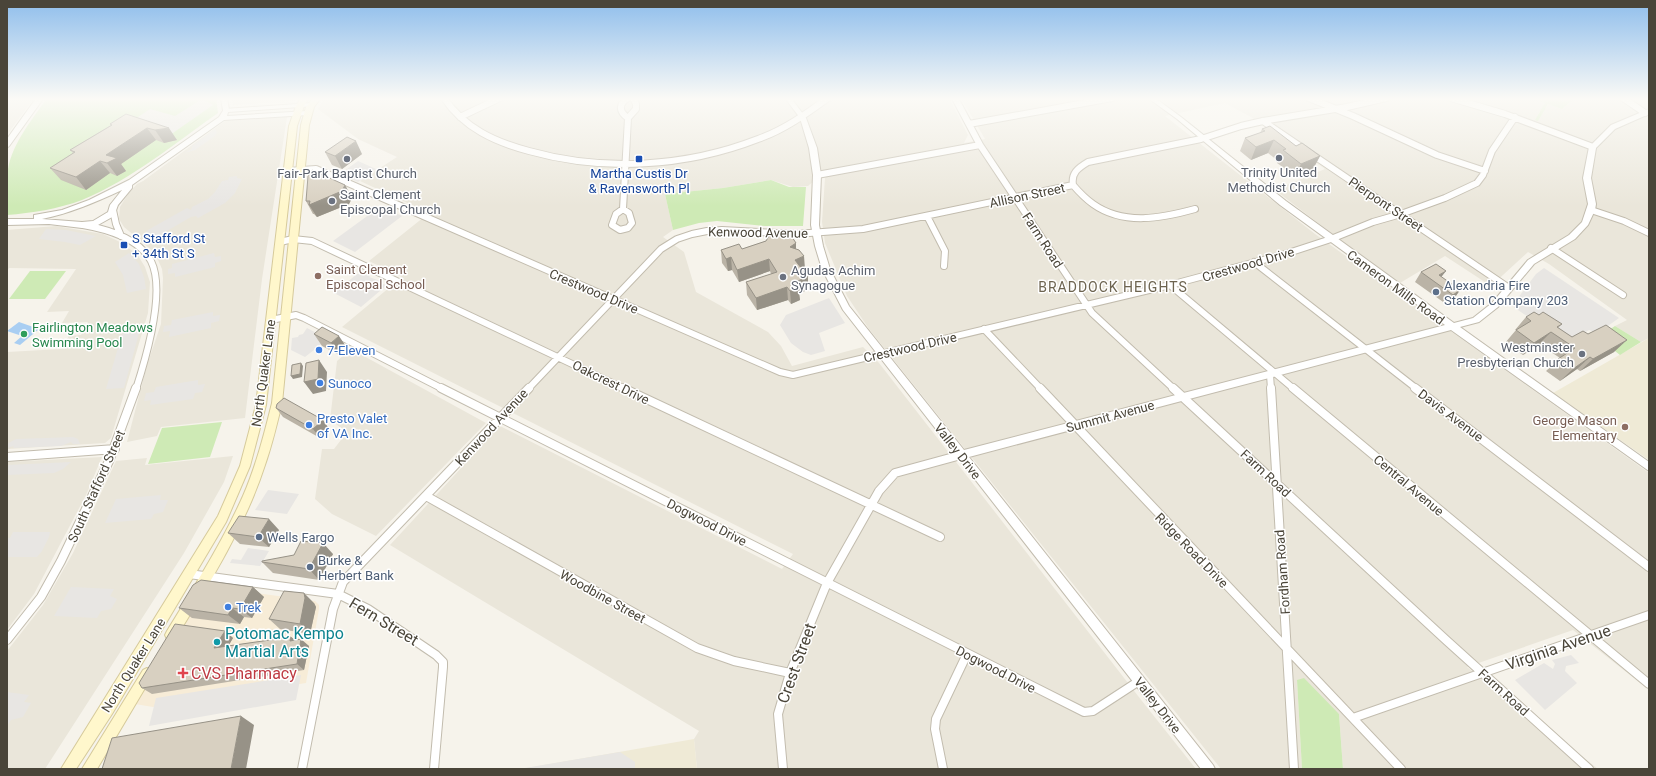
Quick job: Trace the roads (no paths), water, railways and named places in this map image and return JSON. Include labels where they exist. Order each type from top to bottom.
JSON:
[{"type":"main road","name":"North Quaker Lane","points":[[68,769],[107,709],[222,519],[245,466],[261,405],[292,134]]},
{"type":"main road","name":"North Quaker Lane","points":[[164,646],[207,577],[238,520],[262,465],[277,403],[293,239],[306,134]]},
{"type":"main road","name":"North Quaker Lane","points":[[89,769],[152,666]]},
{"type":"street","points":[[7,144],[14,134]]},
{"type":"street","points":[[9,222],[63,212],[132,182],[199,134]]},
{"type":"street","points":[[483,134],[522,150],[563,160],[589,163],[626,164],[668,161],[714,153],[768,134]]},
{"type":"street","points":[[623,209],[627,134]]},
{"type":"street","name":"Valley Drive","points":[[808,134],[813,148],[818,176],[816,233],[826,270],[846,308],[1209,769]]},
{"type":"street","name":"Farm Road","points":[[974,134],[1086,306],[1104,325],[1589,769]]},
{"type":"street","name":"Cameron Mills Road","points":[[1198,134],[1331,239],[1649,467]]},
{"type":"street","name":"Allison Street","points":[[816,233],[863,229],[1073,185],[1073,174],[1076,169],[1088,162],[1215,134]]},
{"type":"street","name":"Pierpont Street","points":[[1283,134],[1509,288]]},
{"type":"street","points":[[1394,134],[1437,155],[1485,170]]},
{"type":"street","name":"Crestwood Drive","points":[[288,171],[316,169],[786,374],[793,375],[1170,285],[1331,239],[1373,222],[1401,214],[1472,186],[1481,180],[1492,151],[1504,134]]},
{"type":"street","points":[[1559,134],[1593,147]]},
{"type":"street","points":[[1606,134],[1593,147],[1591,154],[1587,178],[1591,196],[1591,210],[1624,221],[1649,233]]},
{"type":"street","points":[[818,176],[980,145]]},
{"type":"street","points":[[9,222],[78,224],[101,221],[114,207],[132,182]]},
{"type":"street","points":[[1073,185],[1100,209],[1131,218],[1156,218],[1195,209]]},
{"type":"street","points":[[78,224],[72,220],[73,213],[82,205],[90,201],[109,200],[114,207],[116,224],[122,236]]},
{"type":"street","name":"Summit Avenue","points":[[827,583],[879,491],[895,473],[1183,396],[1272,374],[1451,326],[1468,323],[1482,316],[1495,305],[1531,262],[1551,248],[1572,237],[1585,223],[1591,210]]},
{"type":"street","points":[[928,216],[945,251],[944,266]]},
{"type":"street","name":"South Stafford Street","points":[[7,640],[44,592],[67,551],[115,449],[138,383],[151,331],[156,302],[156,280],[151,261],[135,244],[122,236],[103,229],[78,224]]},
{"type":"street","name":"Kenwood Avenue","points":[[302,769],[333,609],[344,582],[501,418],[558,356],[661,249],[683,236],[721,229],[768,234],[816,233]]},
{"type":"street","name":"Oakcrest Drive","points":[[280,242],[293,239],[312,241],[940,537]]},
{"type":"street","points":[[1551,248],[1623,295]]},
{"type":"street","name":"Davis Avenue","points":[[1254,262],[1649,567]]},
{"type":"street","name":"Central Avenue","points":[[1170,285],[1272,374],[1649,684]]},
{"type":"street","name":"Dogwood Drive","points":[[270,320],[300,316],[1084,712],[1093,711],[1139,681]]},
{"type":"street","name":"Ridge Road Drive","points":[[984,329],[1401,769]]},
{"type":"street","name":"Fordham Road","points":[[1272,374],[1276,482],[1294,769]]},
{"type":"street","points":[[7,457],[115,449]]},
{"type":"street","name":"Woodbine Street","points":[[426,496],[697,648],[734,661],[790,674]]},
{"type":"street","name":"Fern Street","points":[[189,574],[338,594],[368,609],[426,647],[443,662],[434,769]]},
{"type":"street","name":"Crest Street","points":[[783,769],[778,714],[781,700],[827,583]]},
{"type":"street","name":"Virginia Avenue","points":[[1353,718],[1649,615]]},
{"type":"street","points":[[943,769],[935,729],[936,719],[967,654]]},
{"type":"street","points":[[95,769],[100,750]]},
{"type":"water","name":"Fairlington Meadows Swimming Pool","points":[[19,322],[39,329],[20,345],[14,343],[22,336],[7,331]]},
{"type":"place","name":"Trinity United Methodist Church","points":[[1279,158]]},
{"type":"place","name":"Fair-Park Baptist Church","points":[[347,159]]},
{"type":"place","name":"Martha Custis Dr & Ravensworth Pl","points":[[639,159]]},
{"type":"place","name":"Saint Clement Episcopal Church","points":[[332,201]]},
{"type":"place","name":"S Stafford St + 34th St S","points":[[124,245]]},
{"type":"place","name":"Saint Clement Episcopal School","points":[[318,276]]},
{"type":"place","name":"Agudas Achim Synagogue","points":[[783,277]]},
{"type":"place","name":"Alexandria Fire Station Company 203","points":[[1436,292]]},
{"type":"place","name":"Fairlington Meadows Swimming Pool","points":[[24,334]]},
{"type":"place","name":"7-Eleven","points":[[319,350]]},
{"type":"place","name":"Westminster Presbyterian Church","points":[[1582,354]]},
{"type":"place","name":"Sunoco","points":[[320,383]]},
{"type":"place","name":"Presto Valet of VA Inc.","points":[[309,425]]},
{"type":"place","name":"George Mason Elementary","points":[[1625,427]]},
{"type":"place","name":"Wells Fargo","points":[[259,537]]},
{"type":"place","name":"Burke & Herbert Bank","points":[[310,567]]},
{"type":"place","name":"Trek","points":[[228,607]]},
{"type":"place","name":"Potomac Kempo Martial Arts","points":[[217,642]]},
{"type":"place","name":"CVS Pharmacy","points":[[183,673]]},
{"type":"district","name":"BRADDOCK HEIGHTS","points":[[1113,287]]}]
